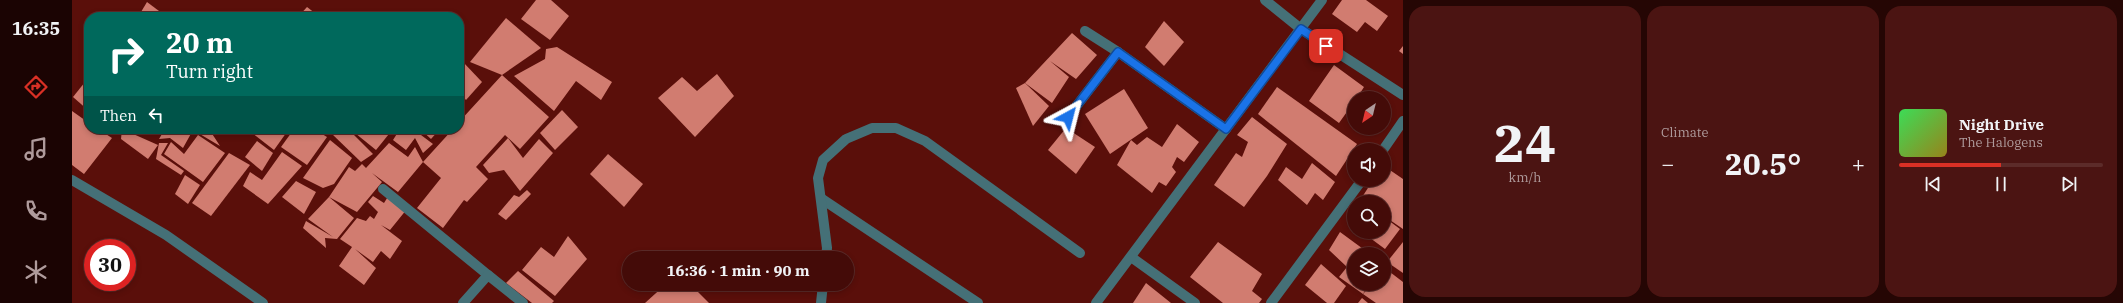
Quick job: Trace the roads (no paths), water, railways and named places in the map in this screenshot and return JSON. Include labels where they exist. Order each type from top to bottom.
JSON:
[{"type":"street","points":[[1265,0],[1301,29],[1403,95]]},
{"type":"street","points":[[1096,303],[1322,0]]},
{"type":"street","points":[[1085,31],[1118,52],[1226,129]]},
{"type":"street","points":[[1068,117],[1118,52]]},
{"type":"street","points":[[1388,143],[1403,121]]},
{"type":"street","points":[[827,251],[822,199],[818,178],[823,160],[846,139],[872,128],[896,128],[924,141],[1080,253]]},
{"type":"street","points":[[72,180],[166,235],[263,303]]},
{"type":"street","points":[[1271,303],[1328,229],[1357,187]]},
{"type":"street","points":[[383,189],[523,303]]},
{"type":"street","points":[[822,199],[978,303]]},
{"type":"street","points":[[1131,257],[1195,303]]},
{"type":"street","points":[[463,303],[488,275]]},
{"type":"street","points":[[821,303],[822,291]]}]
